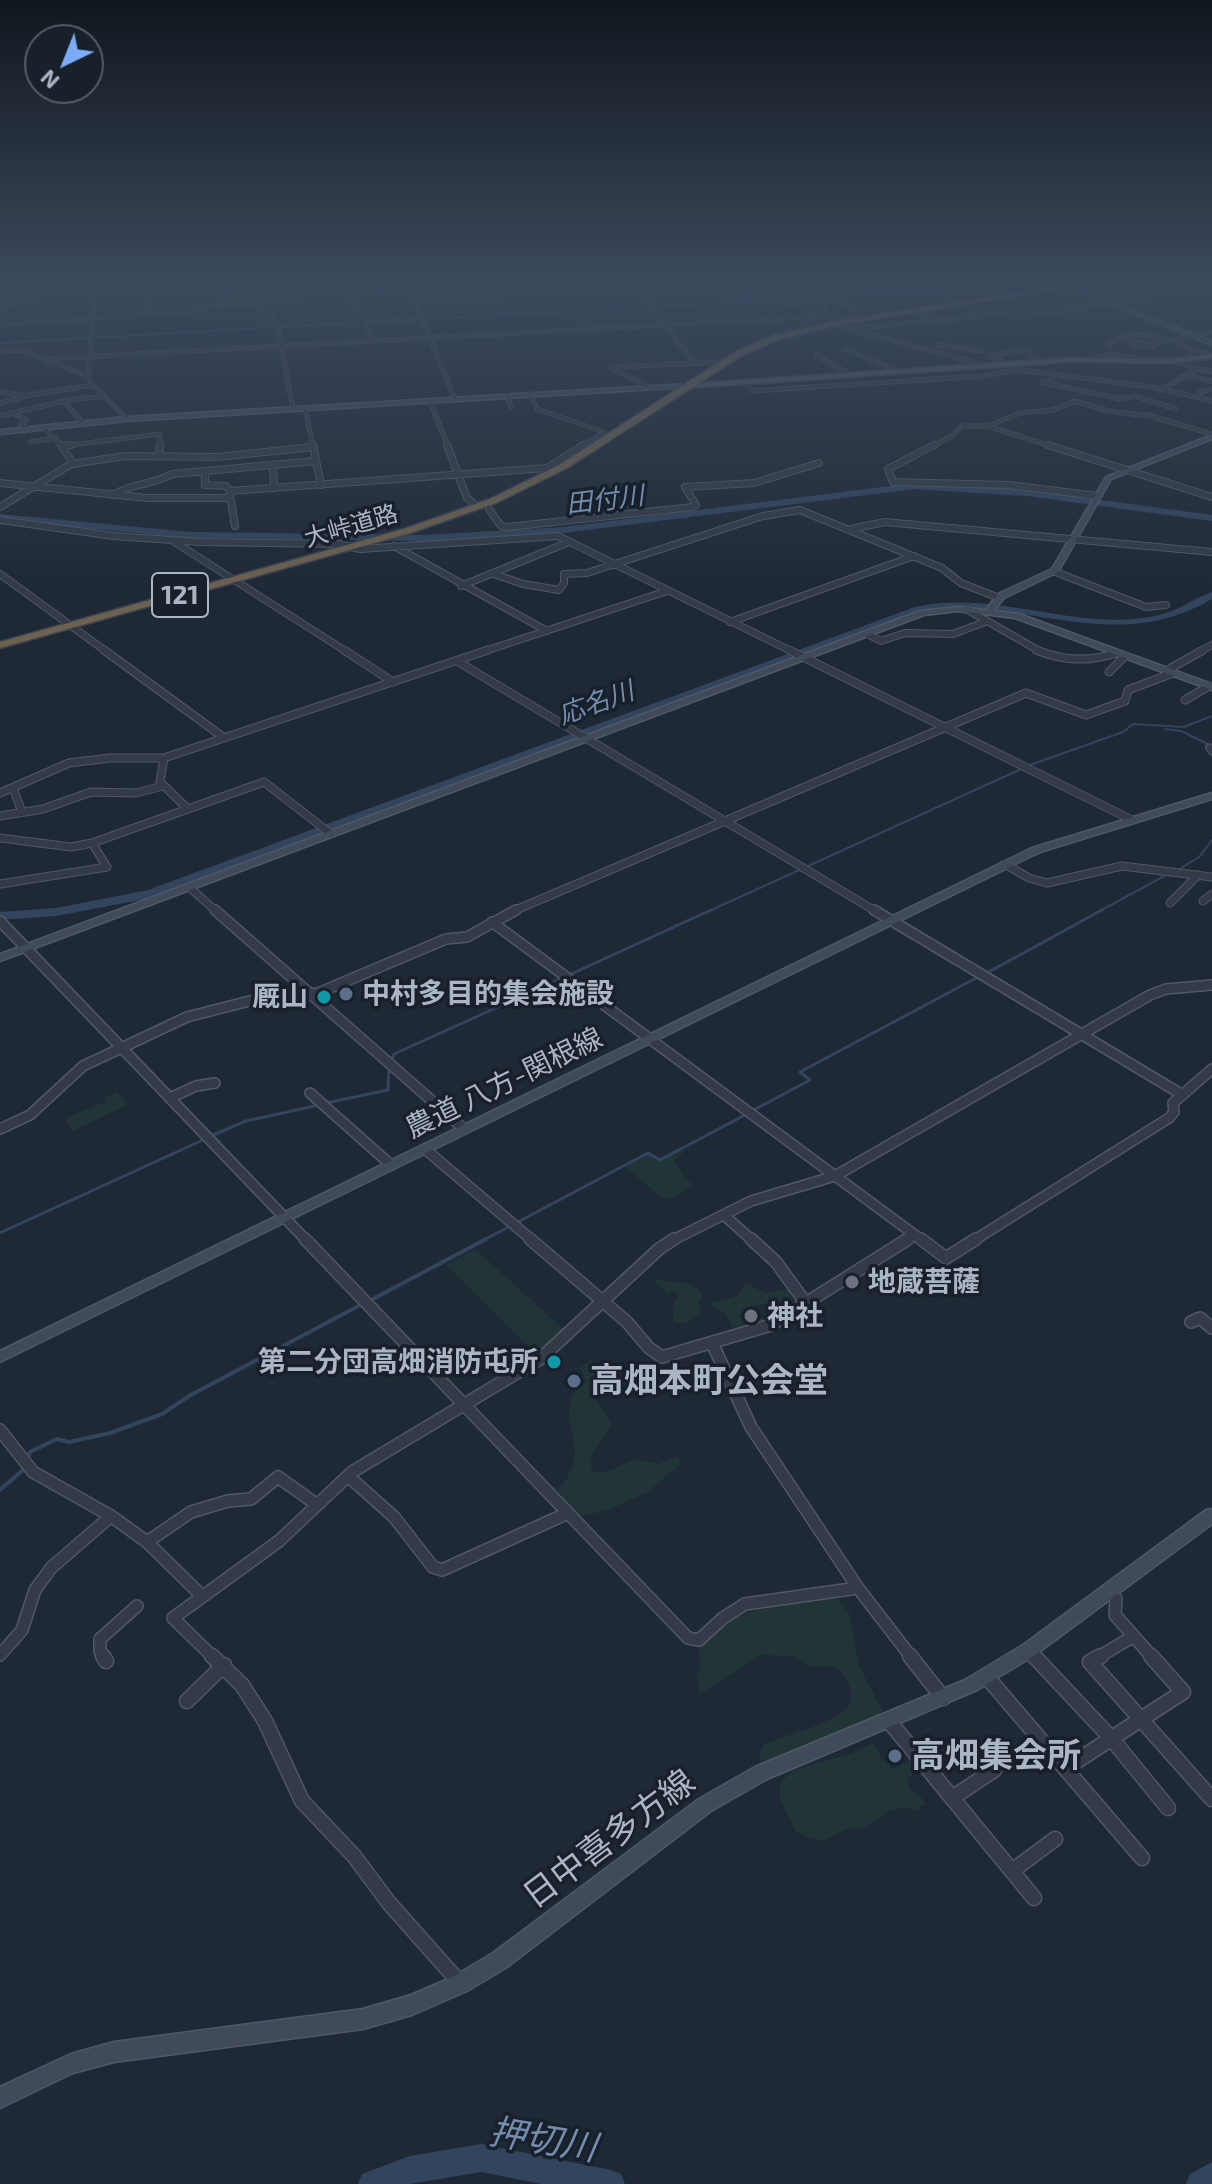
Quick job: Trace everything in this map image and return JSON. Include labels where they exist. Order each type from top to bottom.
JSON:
[{"type":"highway","name":"大峠道路","points":[[0,645],[407,531],[493,501],[536,481],[688,386]]},
{"type":"street","points":[[0,403],[88,386]]},
{"type":"street","points":[[94,386],[127,419]]},
{"type":"street","points":[[289,386],[293,409]]},
{"type":"street","points":[[450,386],[455,399]]},
{"type":"street","points":[[0,432],[127,419],[688,386]]},
{"type":"street","points":[[748,386],[752,391],[830,386]]},
{"type":"street","points":[[1056,386],[1120,399],[1156,393],[1168,386]]},
{"type":"street","points":[[1140,386],[1212,401]]},
{"type":"street","points":[[1202,397],[1199,392],[1212,389]]},
{"type":"street","points":[[1128,390],[1146,394]]},
{"type":"street","points":[[1098,394],[1105,391]]},
{"type":"street","points":[[0,392],[22,397],[35,408]]},
{"type":"street","points":[[1147,415],[1156,393]]},
{"type":"street","points":[[0,483],[113,495],[230,495],[274,488],[547,468],[604,432],[537,409],[530,394]]},
{"type":"street","points":[[0,416],[105,396]]},
{"type":"street","points":[[508,396],[511,407]]},
{"type":"street","points":[[1139,397],[1176,409]]},
{"type":"street","points":[[430,401],[469,502],[473,503]]},
{"type":"street","points":[[988,426],[1020,413],[1053,410],[1073,401],[1109,411],[1147,415],[1212,435]]},
{"type":"street","points":[[64,402],[84,424]]},
{"type":"street","points":[[305,408],[321,485]]},
{"type":"street","points":[[14,413],[26,420],[20,424],[31,430]]},
{"type":"street","points":[[1097,497],[1008,485],[890,480],[888,469],[952,436],[962,426],[988,426],[1212,497]]},
{"type":"street","points":[[45,429],[63,446],[72,464]]},
{"type":"street","points":[[63,446],[160,434],[159,457]]},
{"type":"street","points":[[867,634],[881,641],[905,633],[953,634],[1053,571],[1108,478],[1212,435]]},
{"type":"street","points":[[31,442],[56,438]]},
{"type":"street","points":[[0,507],[72,464],[116,456],[220,457],[313,447]]},
{"type":"street","points":[[172,465],[179,458]]},
{"type":"street","points":[[113,495],[128,484],[164,479],[174,474],[316,461]]},
{"type":"street","points":[[489,509],[501,526],[510,527],[693,507],[696,505],[685,487],[754,483],[819,463]]},
{"type":"street","points":[[273,465],[274,488]]},
{"type":"street","points":[[205,472],[205,485],[226,486],[235,526]]},
{"type":"street","points":[[494,574],[523,584],[559,590],[564,583],[564,574],[583,574],[785,511],[804,510],[942,568],[991,609],[1010,639],[1056,658],[1084,663],[1121,655]]},
{"type":"street","points":[[0,520],[100,535],[355,546],[365,549],[552,536],[1132,820]]},
{"type":"street","points":[[851,529],[885,522],[1212,552]]},
{"type":"street","points":[[171,540],[393,682]]},
{"type":"street","points":[[461,586],[494,574],[534,553],[569,542]]},
{"type":"street","points":[[394,546],[461,586],[547,631]]},
{"type":"street","points":[[730,622],[914,556]]},
{"type":"street","points":[[1053,571],[1146,607],[1166,605]]},
{"type":"street","points":[[0,574],[223,737]]},
{"type":"street","points":[[0,793],[69,763],[110,758],[164,758],[667,591]]},
{"type":"street","points":[[0,958],[189,887],[326,831],[923,613],[991,609],[1027,619],[1210,687]]},
{"type":"street","points":[[0,1129],[30,1115],[64,1081],[121,1046],[187,1017],[224,1005],[276,996],[310,995],[446,939],[467,937],[492,922],[1026,693],[1043,697],[1074,713],[1089,714],[1125,701],[1128,690],[1169,672],[1212,645]]},
{"type":"street","points":[[1109,672],[1121,655]]},
{"type":"street","points":[[457,661],[1181,1094]]},
{"type":"street","points":[[1185,700],[1210,687]]},
{"type":"street","points":[[164,758],[160,782],[188,809]]},
{"type":"street","points":[[0,838],[59,846],[92,843],[264,782],[326,831]]},
{"type":"street","points":[[0,816],[50,807],[91,792],[136,793],[163,786]]},
{"type":"street","points":[[13,788],[22,812]]},
{"type":"street","name":"農道 八方-関根線","points":[[0,1357],[1005,864],[1051,844],[1212,796]]},
{"type":"street","points":[[0,884],[53,873],[71,874],[107,867],[92,843]]},
{"type":"street","points":[[1005,864],[1029,878],[1047,883],[1122,866],[1212,877]]},
{"type":"street","points":[[1170,903],[1198,875]]},
{"type":"street","points":[[189,887],[341,1024],[381,1053],[464,1129]]},
{"type":"street","points":[[1203,901],[1212,894]]},
{"type":"street","points":[[1,922],[688,1638],[699,1640],[723,1618],[745,1604],[858,1588]]},
{"type":"street","points":[[492,922],[946,1258],[1169,1118],[1174,1112],[1173,1103],[1212,1069]]},
{"type":"street","points":[[460,1984],[389,1903],[354,1856],[302,1801],[265,1721],[242,1685],[173,1618],[201,1595],[257,1558],[348,1476],[540,1359],[659,1249],[680,1235],[771,1193],[835,1176],[1158,992],[1191,985],[1212,985]]},
{"type":"street","points":[[170,1098],[196,1086],[215,1083]]},
{"type":"street","points":[[310,1093],[391,1165]]},
{"type":"street","points":[[425,1149],[627,1322],[658,1356],[771,1325],[915,1235]]},
{"type":"street","points":[[725,1216],[776,1262],[805,1302]]},
{"type":"street","points":[[1191,1322],[1200,1318],[1212,1328]]},
{"type":"street","points":[[712,1343],[751,1427],[858,1588],[943,1698]]},
{"type":"street","points":[[0,1430],[33,1472],[111,1516],[147,1542],[201,1595]]},
{"type":"street","points":[[348,1476],[394,1517],[433,1567],[442,1570],[568,1513]]},
{"type":"street","points":[[147,1542],[176,1519],[191,1512],[251,1499],[278,1477],[316,1504]]},
{"type":"street","name":"日中喜多方線","points":[[0,2098],[71,2064],[114,2052],[363,2019],[412,2005],[460,1984],[500,1960],[705,1805],[761,1773],[943,1698],[986,1676],[1029,1650],[1212,1515]]},
{"type":"street","points":[[0,1655],[22,1630],[35,1590],[51,1568],[111,1516]]},
{"type":"street","points":[[1066,1768],[1183,1692],[1115,1615],[1116,1599],[1110,1591]]},
{"type":"street","points":[[106,1661],[100,1651],[100,1639],[137,1606]]},
{"type":"street","points":[[1132,1637],[1090,1662],[1212,1799]]},
{"type":"street","points":[[1029,1650],[1111,1738],[1168,1808]]},
{"type":"street","points":[[187,1701],[224,1665]]},
{"type":"street","points":[[986,1676],[1142,1858]]},
{"type":"street","points":[[889,1721],[1034,1898]]},
{"type":"street","points":[[952,1798],[994,1770]]},
{"type":"street","points":[[1012,1871],[1055,1839]]},
{"type":"green space","points":[[117,1092],[129,1104],[72,1131],[65,1118],[107,1101],[105,1097]]},
{"type":"green space","points":[[678,1148],[684,1151],[673,1162],[693,1186],[675,1197],[664,1199],[626,1168],[628,1162],[648,1152],[659,1158]]},
{"type":"green space","points":[[475,1249],[563,1329],[536,1353],[446,1265]]},
{"type":"green space","points":[[655,1281],[687,1283],[697,1289],[702,1295],[698,1303],[701,1310],[695,1317],[685,1323],[673,1322],[673,1308],[679,1294],[673,1291],[668,1295]]},
{"type":"green space","points":[[746,1283],[765,1293],[788,1289],[793,1301],[786,1307],[768,1303],[745,1308],[739,1316],[744,1321],[755,1321],[773,1312],[779,1317],[736,1333],[724,1312],[712,1307],[712,1303],[739,1295]]},
{"type":"green space","points":[[591,1360],[601,1366],[605,1378],[589,1391],[612,1424],[590,1458],[592,1472],[603,1473],[636,1459],[658,1464],[677,1457],[680,1460],[679,1465],[649,1491],[608,1510],[581,1516],[573,1513],[558,1490],[568,1476],[575,1451],[570,1406],[574,1393],[586,1382],[580,1368]]},
{"type":"green space","points":[[836,1598],[849,1613],[859,1666],[882,1710],[879,1721],[822,1743],[800,1746],[790,1756],[761,1763],[759,1754],[764,1745],[830,1720],[843,1710],[851,1699],[849,1685],[836,1667],[809,1666],[792,1656],[760,1655],[700,1694],[696,1677],[700,1669],[699,1647],[727,1623],[743,1615],[780,1604]]},
{"type":"green space","points":[[874,1742],[881,1758],[893,1769],[914,1759],[915,1771],[907,1780],[909,1788],[925,1804],[916,1810],[905,1807],[889,1811],[864,1827],[844,1830],[824,1841],[811,1839],[795,1830],[780,1800],[780,1783],[792,1771],[852,1753]]},
{"type":"waterway","name":"田付川","points":[[0,517],[191,535],[423,538],[563,530],[914,486],[1027,493],[1212,518]]},
{"type":"waterway","name":"応名川","points":[[0,916],[56,912],[151,894],[919,609],[978,604],[1102,622],[1130,622],[1158,619],[1185,610],[1212,595]]},
{"type":"waterway","points":[[707,912],[1030,765],[1123,732],[1133,724],[1184,727],[1212,716]]},
{"type":"waterway","points":[[1165,729],[1181,731],[1208,744],[1205,747],[1212,756]]},
{"type":"waterway","points":[[1178,870],[1199,857],[1212,840]]},
{"type":"waterway","points":[[1098,912],[1168,874]]},
{"type":"waterway","points":[[569,975],[711,910]]},
{"type":"waterway","points":[[985,974],[1102,910]]},
{"type":"waterway","points":[[752,1111],[810,1080],[800,1072],[978,977]]},
{"type":"waterway","points":[[326,1103],[388,1090],[389,1069],[394,1054],[562,978]]},
{"type":"waterway","points":[[211,1136],[246,1121],[319,1105]]},
{"type":"waterway","points":[[482,1241],[648,1153],[660,1160],[745,1115]]},
{"type":"waterway","points":[[0,1233],[205,1139]]},
{"type":"waterway","points":[[371,1300],[486,1239]]},
{"type":"waterway","points":[[28,1458],[30,1452],[57,1439],[69,1442],[110,1433],[162,1414],[189,1396],[364,1303]]},
{"type":"waterway","points":[[0,1490],[24,1469]]},
{"type":"waterway","name":"押切川","points":[[372,2184],[410,2170],[481,2158],[611,2184]]},
{"type":"waterway","name":"押切川","points":[[1200,2184],[1212,2176]]},
{"type":"place","name":"中村多目的集会施設","points":[[346,994]]},
{"type":"place","name":"厩山","points":[[324,997]]},
{"type":"place","name":"地蔵菩薩","points":[[852,1282]]},
{"type":"place","name":"神社","points":[[751,1316]]},
{"type":"place","name":"第二分団高畑消防屯所","points":[[554,1362]]},
{"type":"place","name":"高畑本町公会堂","points":[[574,1381]]},
{"type":"place","name":"高畑集会所","points":[[895,1756]]}]
